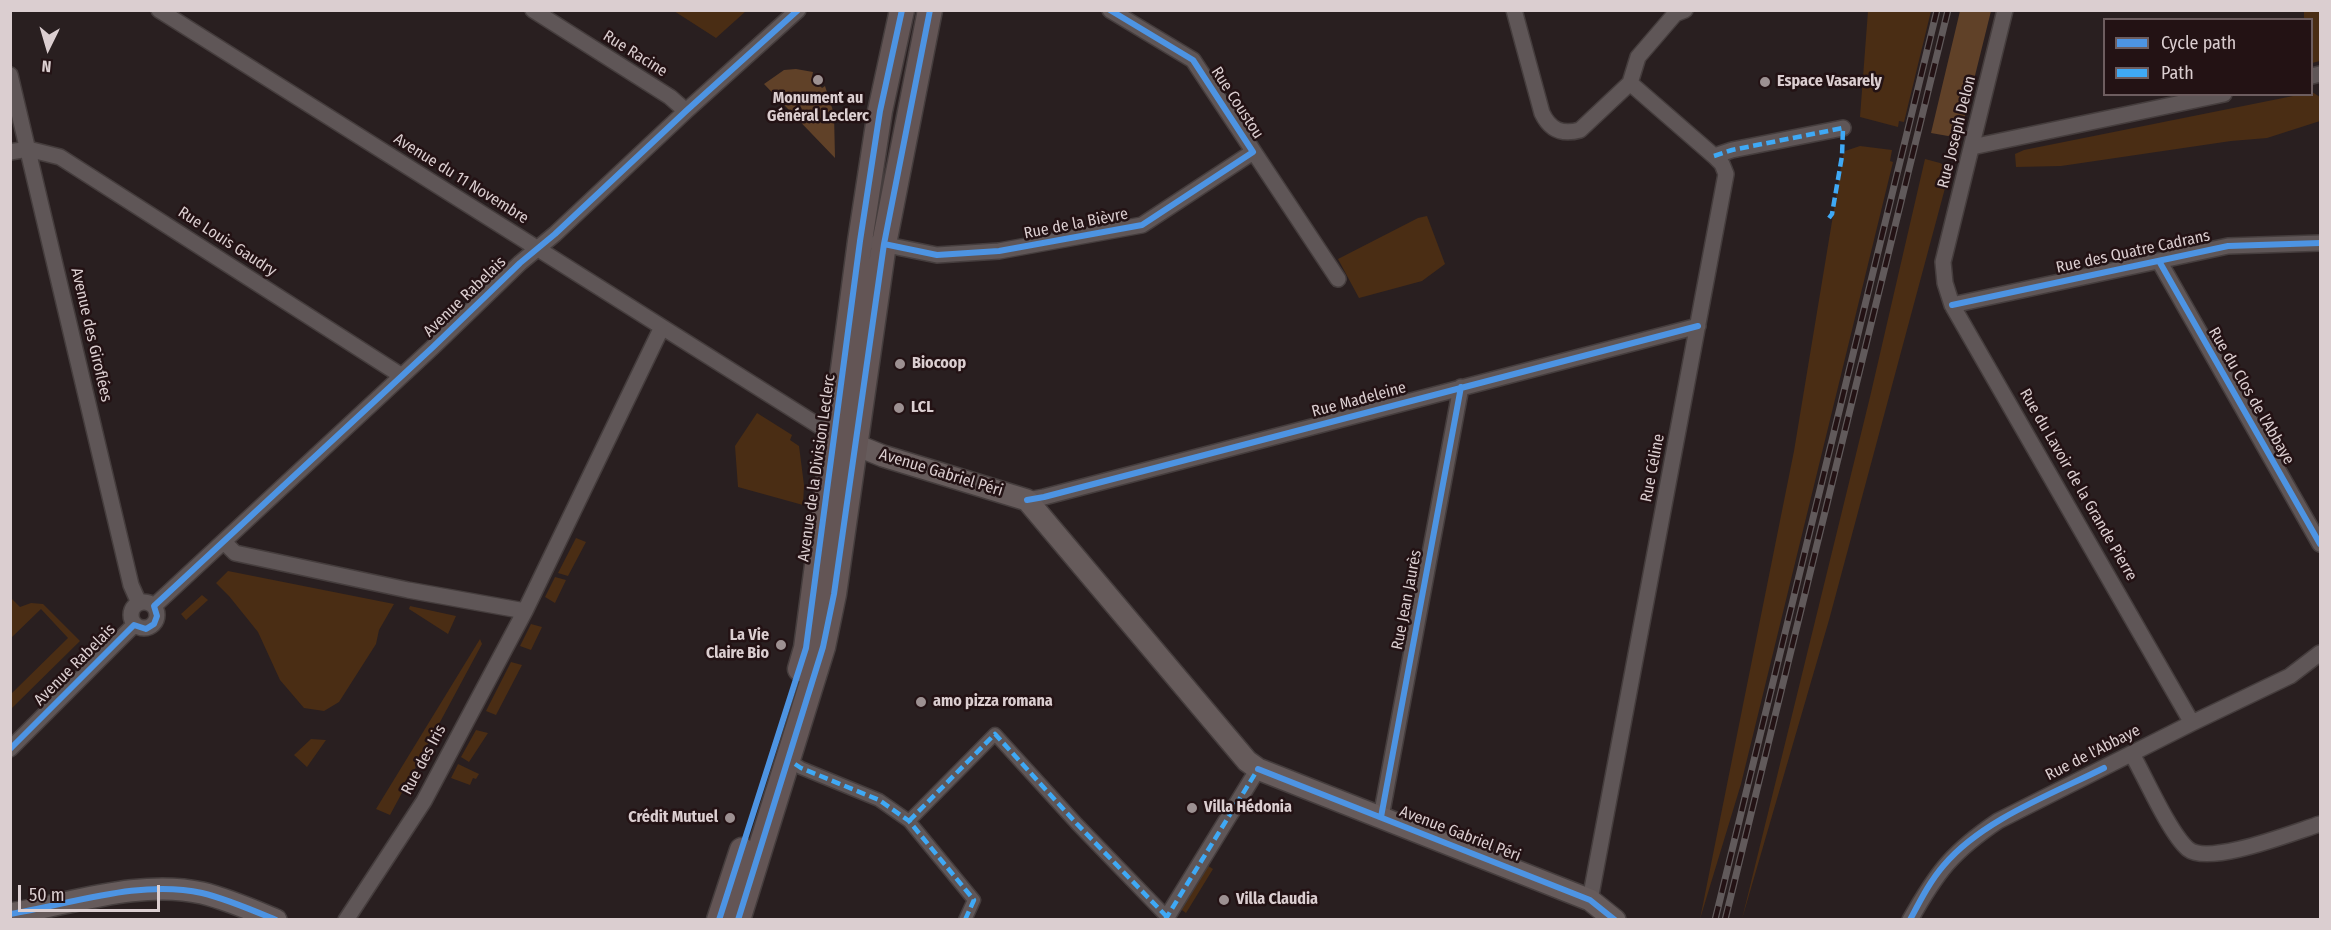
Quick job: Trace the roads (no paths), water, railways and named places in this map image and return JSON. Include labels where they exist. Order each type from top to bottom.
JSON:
[{"type":"main road","name":"Avenue de la Division Leclerc","points":[[719,920],[806,648],[845,441],[872,243],[880,111],[902,10]]},
{"type":"main road","name":"Avenue de la Division Leclerc","points":[[872,243],[930,10]]},
{"type":"main road","name":"Avenue de la Division Leclerc","points":[[738,920],[823,647],[834,594],[845,441]]},
{"type":"main road","name":"Avenue Gabriel Péri","points":[[845,441],[1027,500],[1247,761],[1258,769],[1590,900],[1615,920]]},
{"type":"main road","points":[[10,914],[140,889],[200,892],[276,920]]},
{"type":"street","name":"Avenue du 11 Novembre","points":[[159,10],[845,441]]},
{"type":"street","name":"Rue Racine","points":[[532,10],[670,97],[686,111]]},
{"type":"street","name":"Avenue Rabelais","points":[[146,605],[224,542],[537,248],[798,10]]},
{"type":"street","name":"Rue Coustou","points":[[1110,10],[1193,60],[1338,279]]},
{"type":"street","points":[[1514,10],[1542,113],[1554,130],[1569,133],[1580,130],[1630,83],[1638,57],[1675,14],[1685,10]]},
{"type":"street","name":"Rue Joseph Delon","points":[[1943,262],[2006,10]]},
{"type":"street","name":"Avenue des Giroflées","points":[[10,75],[134,595],[146,605]]},
{"type":"street","name":"Rue Céline","points":[[1590,900],[1726,174],[1722,164],[1714,156],[1630,83]]},
{"type":"street","points":[[1972,147],[2214,96]]},
{"type":"street","points":[[1714,156],[1732,150],[1843,128]]},
{"type":"street","points":[[10,152],[28,149]]},
{"type":"street","name":"Rue Louis Gaudry","points":[[28,149],[60,157],[402,376]]},
{"type":"street","name":"Rue de la Bièvre","points":[[872,243],[937,255],[999,252],[1142,225],[1253,152]]},
{"type":"street","name":"Rue des Quatre Cadrans","points":[[1952,305],[2228,246],[2320,243]]},
{"type":"street","name":"Rue du Clos de l'Abbaye","points":[[2159,261],[2320,544]]},
{"type":"street","name":"Rue du Lavoir de la Grande Pierre","points":[[1943,262],[1945,283],[1952,305],[2192,723]]},
{"type":"street","name":"Rue Madeleine","points":[[1027,500],[1698,326]]},
{"type":"street","name":"Rue des Iris","points":[[346,920],[424,801],[525,611],[662,327]]},
{"type":"street","name":"Rue Jean Jaurès","points":[[1381,817],[1461,387]]},
{"type":"street","points":[[224,542],[235,553],[408,590],[525,611]]},
{"type":"street","points":[[146,605],[157,616],[154,624],[146,629],[134,625],[131,612],[146,605]]},
{"type":"street","name":"Avenue Rabelais","points":[[10,749],[134,625]]},
{"type":"street","name":"Rue de l'Abbaye","points":[[1910,920],[1944,865],[1978,835],[1998,822],[2192,723],[2290,676],[2320,653]]},
{"type":"street","points":[[909,821],[995,734],[1166,918],[1258,769]]},
{"type":"street","points":[[2132,754],[2178,837],[2190,850],[2202,855],[2224,853],[2320,824]]},
{"type":"street","points":[[795,764],[879,800],[909,821],[974,900],[965,920]]},
{"type":"railway","points":[[1715,920],[1937,10]]},
{"type":"railway","points":[[1725,920],[1948,10]]},
{"type":"place","name":"Monument au Général Leclerc","points":[[818,80]]},
{"type":"place","name":"Espace Vasarely","points":[[1765,82]]},
{"type":"place","name":"Biocoop","points":[[900,364]]},
{"type":"place","name":"LCL","points":[[899,408]]},
{"type":"place","name":"La Vie Claire Bio","points":[[781,645]]},
{"type":"place","name":"amo pizza romana","points":[[921,702]]},
{"type":"place","name":"Villa Hédonia","points":[[1192,808]]},
{"type":"place","name":"Crédit Mutuel","points":[[730,818]]},
{"type":"place","name":"Villa Claudia","points":[[1224,900]]}]
